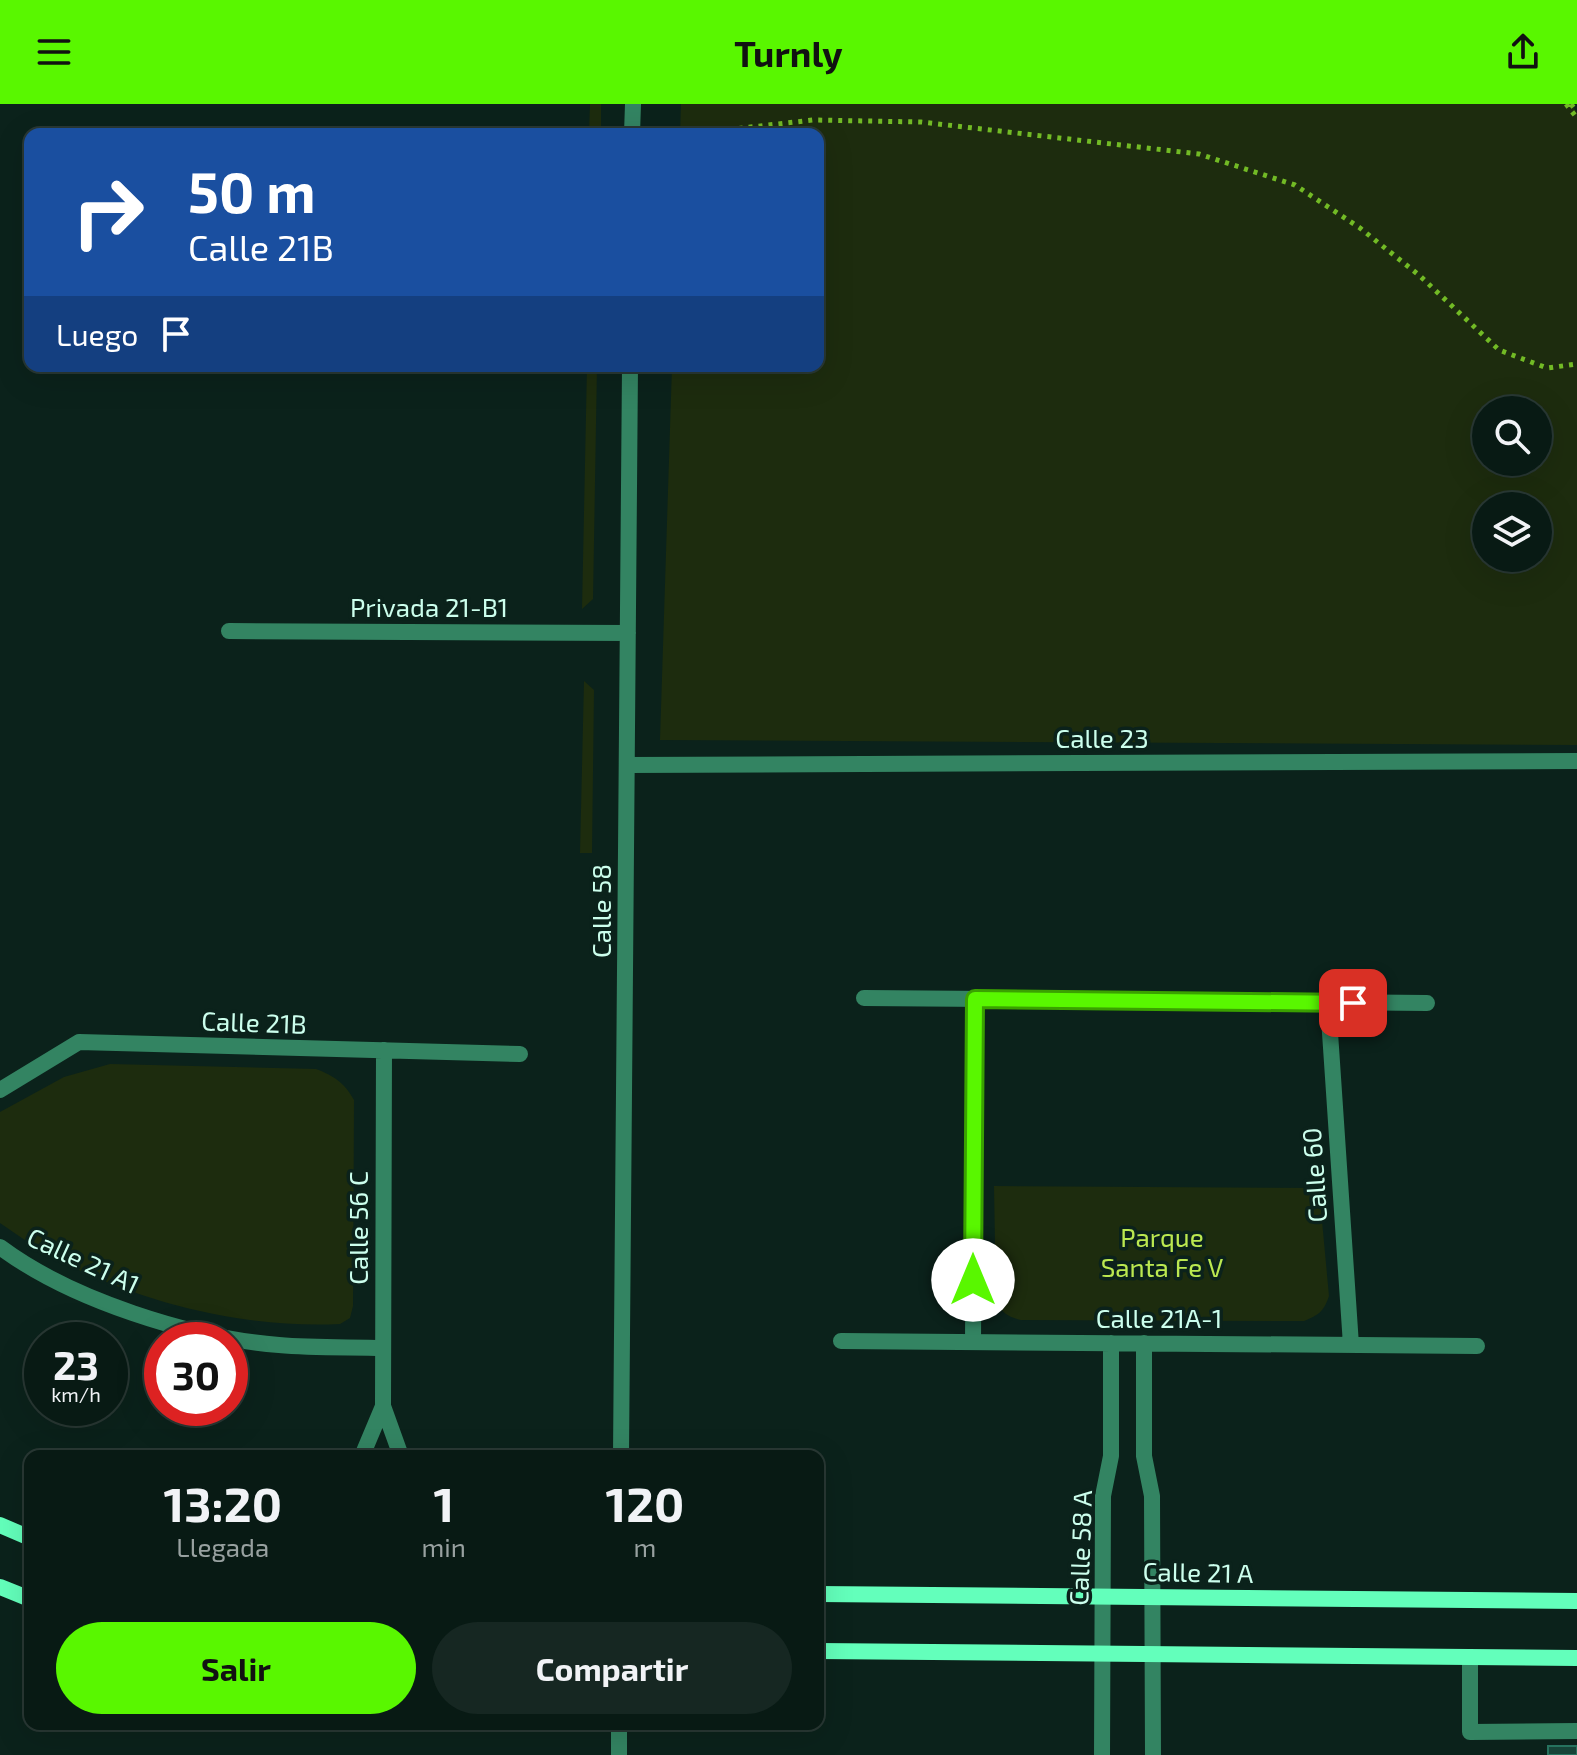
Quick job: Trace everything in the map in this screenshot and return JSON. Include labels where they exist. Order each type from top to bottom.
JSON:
[{"type":"main road","points":[[0,1525],[24,1535]]},
{"type":"main road","points":[[0,1587],[24,1597]]},
{"type":"main road","name":"Calle 21 A","points":[[824,1594],[1577,1601]]},
{"type":"main road","points":[[824,1651],[1577,1658]]},
{"type":"street","points":[[632,128],[633,104]]},
{"type":"street","name":"Calle 58","points":[[621,1450],[630,372]]},
{"type":"street","name":"Privada 21-B1","points":[[229,631],[628,633]]},
{"type":"street","name":"Calle 23","points":[[627,765],[1577,761]]},
{"type":"street","points":[[864,998],[1427,1003]]},
{"type":"street","points":[[973,1342],[975,999]]},
{"type":"street","name":"Calle 60","points":[[1328,1003],[1351,1345]]},
{"type":"street","name":"Calle 21B","points":[[0,1090],[79,1042],[520,1054]]},
{"type":"street","name":"Calle 56 C","points":[[384,1050],[383,1406],[399,1450]]},
{"type":"street","name":"Calle 21 A1","points":[[0,1247],[22,1263],[108,1305],[191,1330],[278,1345],[383,1348]]},
{"type":"street","name":"Calle 21A-1","points":[[841,1341],[1477,1346]]},
{"type":"street","name":"Calle 58 A","points":[[1102,1755],[1103,1496],[1111,1456],[1111,1343]]},
{"type":"street","points":[[1144,1343],[1144,1456],[1152,1496],[1153,1755]]},
{"type":"street","name":"Calle 56 C","points":[[365,1450],[383,1406]]},
{"type":"street","points":[[1470,1657],[1470,1732],[1577,1731]]},
{"type":"street","points":[[619,1730],[619,1755]]},
{"type":"path","points":[[1568,104],[1577,112]]},
{"type":"path","points":[[1568,104],[1577,118]]},
{"type":"path","points":[[742,128],[813,120],[921,122],[1199,154],[1295,185],[1360,228],[1396,257],[1499,350],[1547,368],[1577,364]]},
{"type":"green space","points":[[590,104],[601,104],[601,128],[589,128]]},
{"type":"green space","points":[[681,104],[1571,104],[1577,112],[1577,745],[660,740],[672,372],[824,372],[824,128],[680,128]]},
{"type":"green space","points":[[587,372],[597,372],[593,599],[582,609]]},
{"type":"green space","points":[[584,681],[594,690],[592,853],[580,853]]},
{"type":"green space","points":[[110,1064],[316,1069],[342,1084],[354,1100],[353,1306],[350,1318],[340,1324],[265,1322],[151,1298],[79,1270],[40,1250],[0,1223],[0,1112],[64,1077]]},
{"type":"green space","name":"Parque Santa Fe V","points":[[994,1186],[1319,1188],[1329,1296],[1320,1312],[1304,1321],[1016,1319],[1003,1311],[996,1301]]},
{"type":"building","points":[[1548,1746],[1577,1746],[1577,1755],[1548,1755]]},
{"type":"route","points":[[973,1280],[975,999],[1353,1003]]}]
